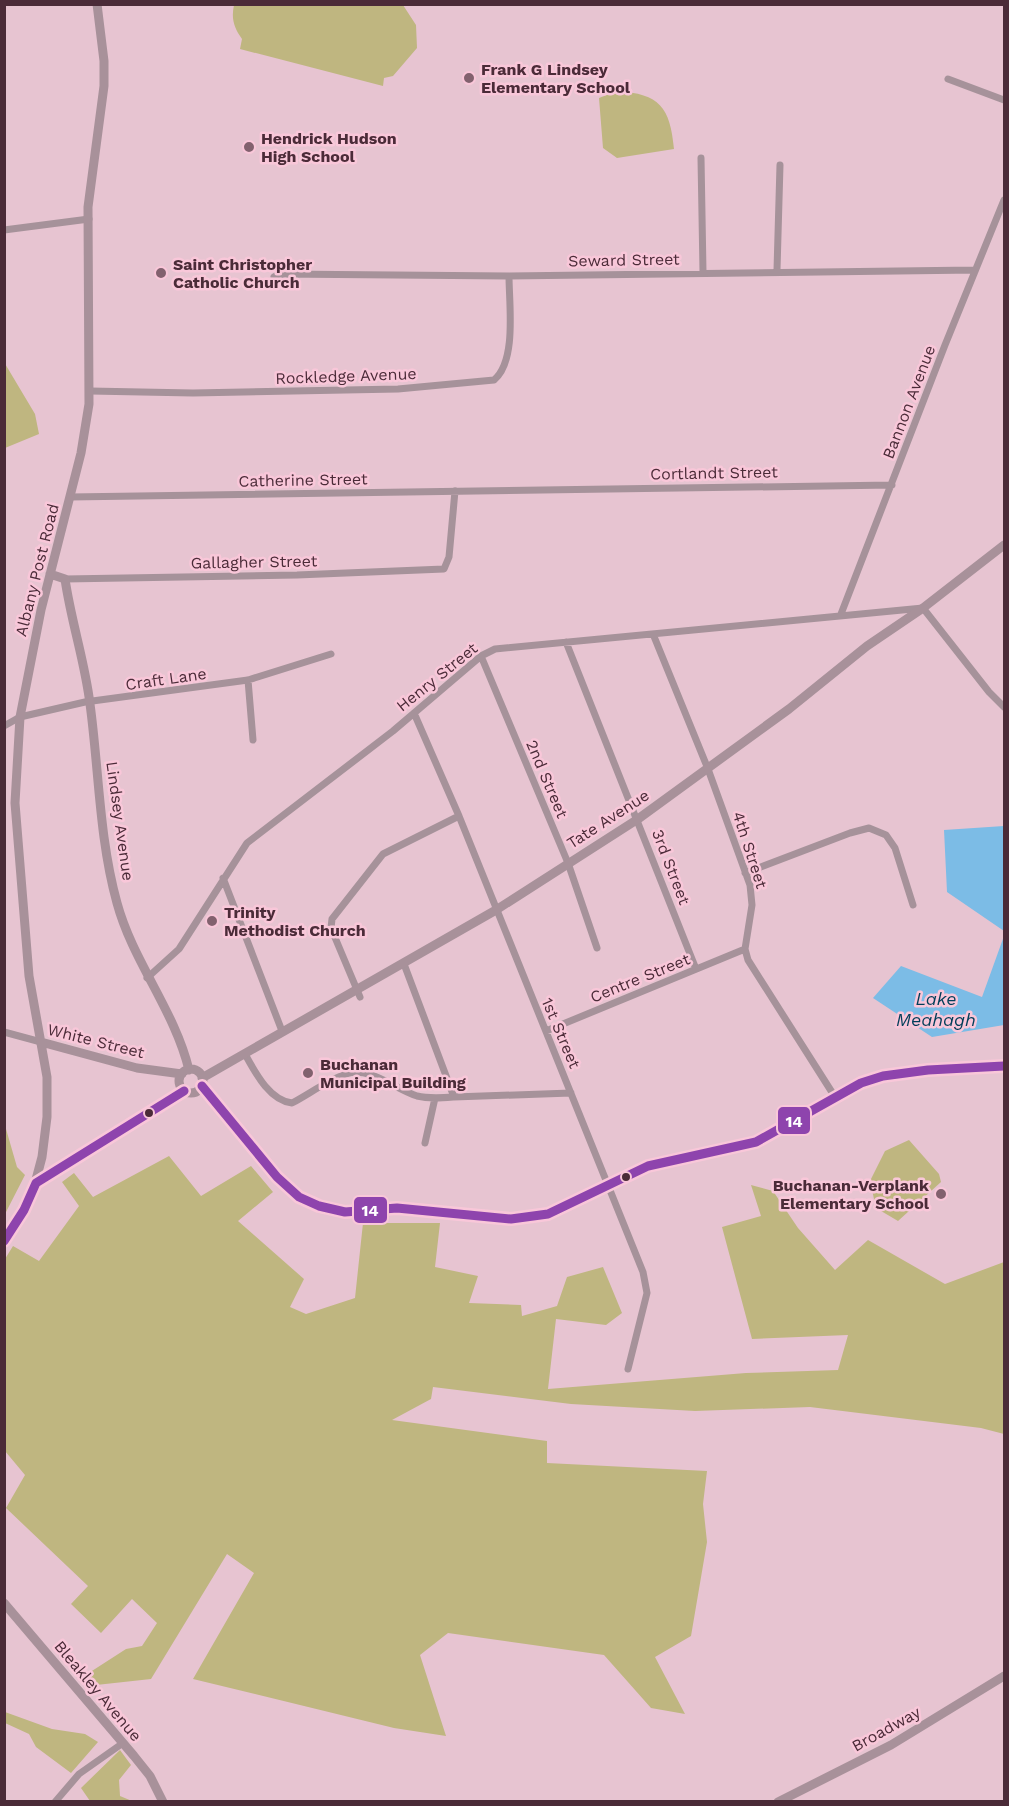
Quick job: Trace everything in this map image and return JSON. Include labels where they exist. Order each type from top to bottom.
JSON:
[{"type":"street","name":"Albany Post Road","points":[[4,1242],[24,1210],[36,1183],[48,1110],[47,1077],[29,976],[15,803],[20,717],[50,574],[81,453],[90,391],[89,219],[104,86],[104,61],[97,4]]},
{"type":"street","points":[[948,79],[1005,100]]},
{"type":"street","points":[[701,158],[703,272]]},
{"type":"street","points":[[777,270],[780,165]]},
{"type":"street","name":"Bannon Avenue","points":[[841,614],[975,270],[1005,200]]},
{"type":"street","points":[[4,230],[89,219]]},
{"type":"street","name":"Seward Street","points":[[274,277],[280,274],[509,276],[777,270],[975,270]]},
{"type":"street","name":"Rockledge Avenue","points":[[90,391],[259,392],[398,389],[494,380],[500,375],[509,351],[509,276]]},
{"type":"street","name":"Cortlandt Street","points":[[537,489],[892,484]]},
{"type":"street","name":"Catherine Street","points":[[70,497],[537,489]]},
{"type":"street","name":"Gallagher Street","points":[[65,579],[297,575],[443,569],[449,557],[455,491]]},
{"type":"street","name":"Tate Avenue","points":[[202,1082],[282,1031],[358,993],[496,910],[638,819],[789,709],[867,646],[923,608],[1005,545]]},
{"type":"street","points":[[50,574],[65,579]]},
{"type":"street","name":"Lindsey Avenue","points":[[65,579],[90,703],[101,808],[117,902],[132,947],[184,1049],[185,1072]]},
{"type":"street","points":[[923,608],[989,692],[1005,707]]},
{"type":"street","name":"Henry Street","points":[[147,978],[179,949],[247,843],[414,713],[481,656],[495,649],[841,614],[923,608]]},
{"type":"street","name":"4th Street","points":[[653,634],[708,769],[745,873],[753,906],[745,949]]},
{"type":"street","name":"3rd Street","points":[[566,642],[696,969]]},
{"type":"street","name":"Craft Lane","points":[[4,726],[20,717],[90,703],[248,680],[332,654]]},
{"type":"street","name":"2nd Street","points":[[481,656],[568,863],[597,948]]},
{"type":"street","points":[[248,680],[253,740]]},
{"type":"street","name":"1st Street","points":[[414,713],[459,816],[609,1185],[646,1284],[645,1306],[628,1369]]},
{"type":"street","points":[[358,993],[330,923],[383,854],[459,816]]},
{"type":"street","points":[[745,873],[869,828],[886,835],[896,848],[913,905]]},
{"type":"street","points":[[223,878],[282,1031]]},
{"type":"street","points":[[745,949],[748,960],[836,1097]]},
{"type":"street","name":"Centre Street","points":[[546,1031],[745,949]]},
{"type":"street","points":[[404,964],[454,1097]]},
{"type":"street","name":"White Street","points":[[4,1032],[137,1068],[185,1072]]},
{"type":"street","points":[[245,1054],[268,1088],[285,1102],[292,1103],[345,1074],[356,1072],[365,1073],[414,1095],[435,1098],[571,1093]]},
{"type":"street","points":[[184,1091],[180,1083],[185,1072],[196,1071],[211,1094],[283,1183],[299,1197],[327,1209],[345,1212],[398,1208],[483,1218],[533,1218],[548,1214],[648,1166],[756,1142],[861,1083],[883,1076],[928,1070],[1005,1066]]},
{"type":"street","points":[[36,1183],[162,1107],[184,1091],[194,1092],[202,1082]]},
{"type":"street","points":[[425,1143],[435,1098]]},
{"type":"street","name":"Bleakley Avenue","points":[[4,1603],[150,1776],[163,1802]]},
{"type":"street","name":"Broadway","points":[[778,1802],[891,1745],[1005,1677]]},
{"type":"street","points":[[55,1802],[79,1774],[123,1743]]},
{"type":"shaded area","points":[[234,5],[403,5],[416,25],[417,48],[393,76],[384,78],[383,86],[240,49],[242,39],[234,23]]},
{"type":"shaded area","points":[[617,91],[643,95],[660,105],[666,113],[674,149],[617,158],[603,148],[599,98]]},
{"type":"shaded area","points":[[4,362],[35,414],[39,434],[5,448]]},
{"type":"shaded area","points":[[4,1122],[17,1167],[25,1175],[5,1214]]},
{"type":"shaded area","points":[[909,1140],[939,1174],[941,1182],[898,1221],[876,1208],[870,1181],[885,1151]]},
{"type":"shaded area","points":[[169,1156],[201,1196],[251,1166],[273,1192],[238,1221],[304,1279],[290,1307],[306,1314],[355,1298],[363,1223],[440,1223],[435,1267],[478,1276],[469,1303],[521,1305],[522,1316],[557,1306],[567,1277],[603,1267],[622,1313],[606,1325],[556,1319],[548,1389],[746,1373],[838,1370],[848,1335],[752,1339],[722,1227],[761,1216],[751,1185],[773,1191],[798,1228],[835,1270],[868,1240],[945,1284],[1004,1262],[1004,1434],[981,1428],[810,1407],[695,1411],[571,1404],[433,1387],[431,1399],[392,1420],[547,1441],[547,1463],[707,1471],[703,1504],[707,1542],[691,1636],[655,1657],[685,1714],[651,1708],[604,1655],[448,1633],[420,1655],[446,1736],[394,1728],[193,1679],[254,1573],[227,1554],[151,1679],[87,1686],[81,1678],[126,1649],[142,1646],[157,1623],[132,1599],[101,1633],[71,1604],[88,1586],[6,1508],[25,1475],[5,1451],[5,1259],[13,1246],[39,1261],[79,1206],[62,1182],[74,1173],[93,1197]]},
{"type":"shaded area","points":[[5,1712],[52,1729],[85,1734],[98,1742],[71,1773],[36,1747],[29,1734],[5,1723]]},
{"type":"shaded area","points":[[120,1750],[131,1765],[119,1780],[120,1796],[132,1801],[90,1801],[81,1788]]},
{"type":"water","points":[[1004,826],[1004,931],[947,892],[944,830]]},
{"type":"water","name":"Lake Meahagh","points":[[1004,936],[1004,1025],[932,1037],[873,998],[901,966],[982,997]]},
{"type":"transit line","name":"14","points":[[202,1086],[277,1177],[299,1197],[319,1206],[345,1212],[397,1208],[511,1219],[548,1214],[648,1166],[756,1142],[861,1083],[883,1076],[928,1070],[1004,1066]]},
{"type":"transit line","name":"14","points":[[36,1183],[184,1091]]},
{"type":"transit line","name":"14","points":[[4,1241],[24,1210],[36,1183]]},
{"type":"place","name":"Frank G Lindsey Elementary School","points":[[469,78]]},
{"type":"place","name":"Hendrick Hudson High School","points":[[249,147]]},
{"type":"place","name":"Saint Christopher Catholic Church","points":[[161,273]]},
{"type":"place","name":"Trinity Methodist Church","points":[[212,921]]},
{"type":"place","name":"Buchanan Municipal Building","points":[[308,1073]]},
{"type":"place","name":"Buchanan-Verplank Elementary School","points":[[941,1194]]}]
